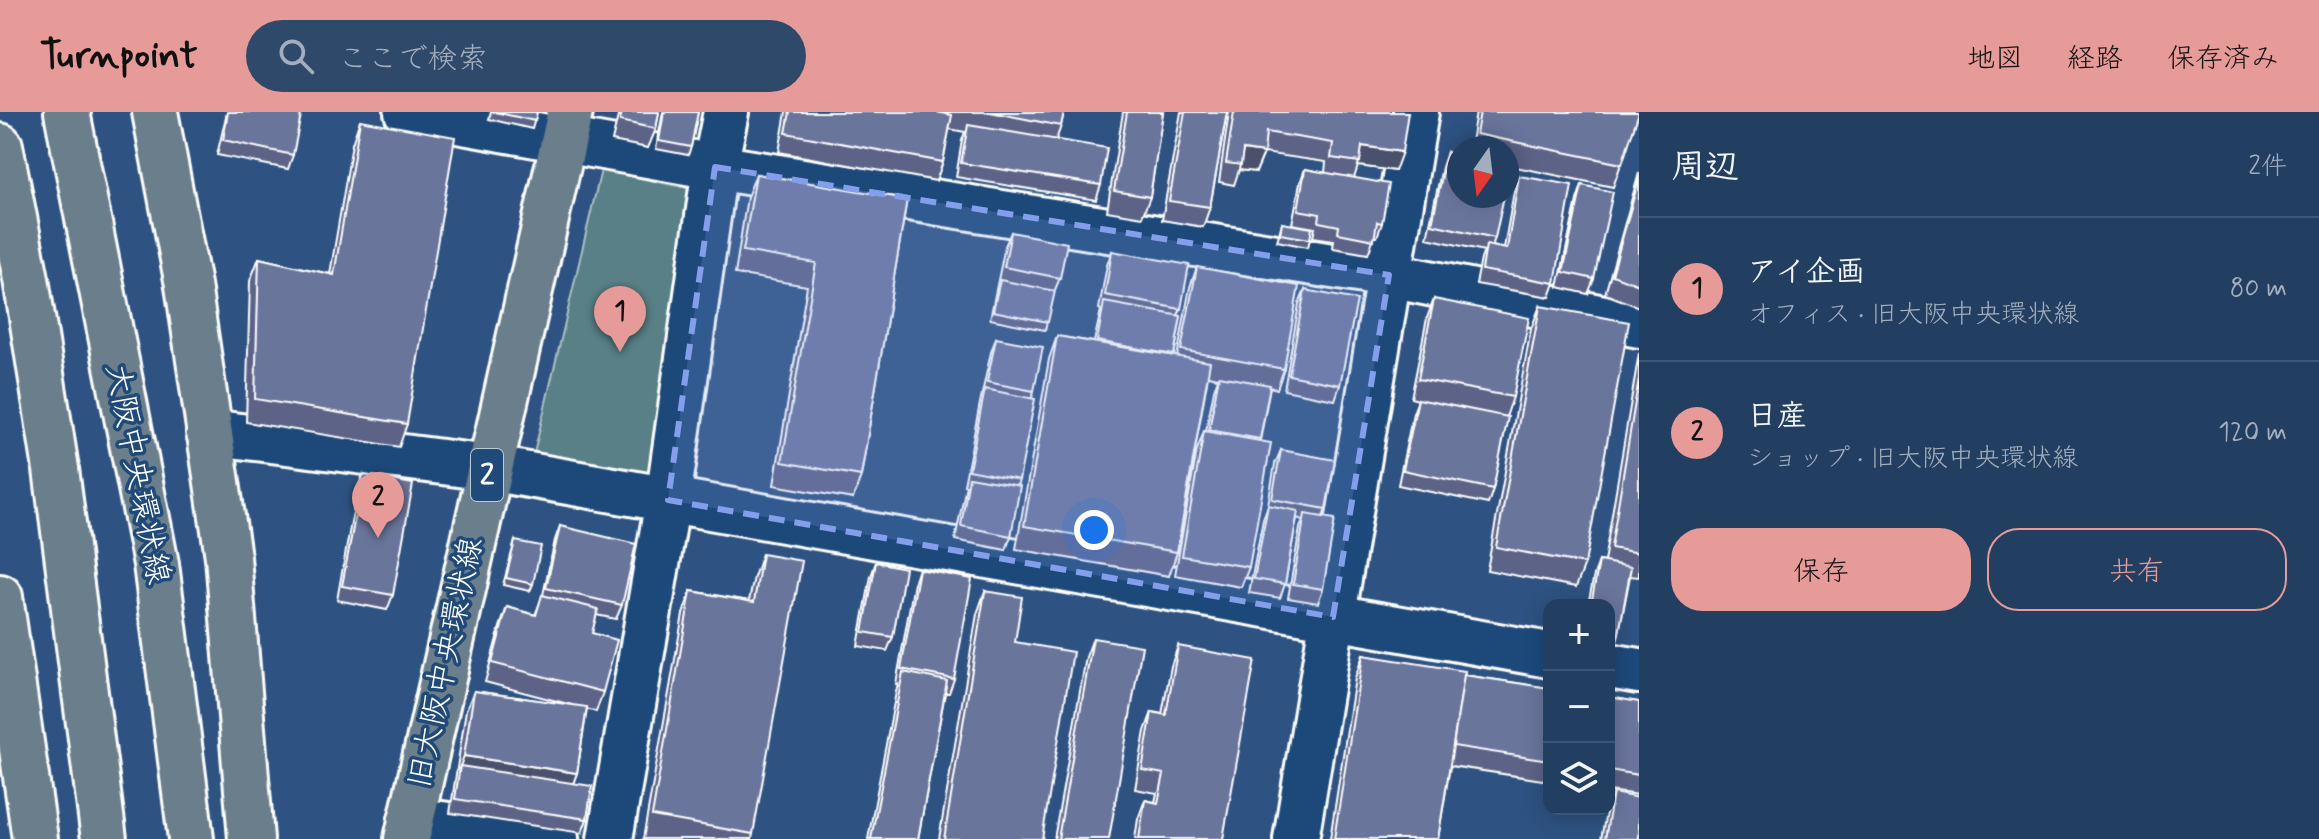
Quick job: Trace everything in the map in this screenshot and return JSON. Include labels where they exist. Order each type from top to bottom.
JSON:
[{"type":"main road","name":"大阪中央環状線","points":[[67,112],[156,564],[191,839]]},
{"type":"main road","points":[[155,112],[188,285],[228,557],[251,839]]},
{"type":"main road","name":"旧大阪中央環状線","points":[[409,829],[566,125]]},
{"type":"main road","points":[[0,146],[26,279],[56,469],[104,839]]},
{"type":"main road","points":[[0,597],[35,839]]},
{"type":"street","points":[[407,112],[566,125],[715,167],[1389,275],[1639,325]]},
{"type":"street","points":[[610,839],[668,500],[715,167],[726,112]]},
{"type":"street","points":[[1296,839],[1416,112]]},
{"type":"street","points":[[209,432],[489,468],[1543,654]]},
{"type":"street","points":[[1615,667],[1639,671]]},
{"type":"street","points":[[409,829],[556,839]]},
{"type":"highlighted area","points":[[715,167],[1389,275],[1333,617],[668,500]]},
{"type":"green space","points":[[601,170],[697,190],[646,486],[531,466]]},
{"type":"building","points":[[228,112],[301,115],[293,155],[223,140]]},
{"type":"building","points":[[495,112],[537,112],[535,121]]},
{"type":"building","points":[[622,112],[659,112],[656,129],[620,121]]},
{"type":"building","points":[[664,112],[698,112],[691,147],[659,141]]},
{"type":"building","points":[[790,112],[936,112],[952,115],[943,162],[786,133]]},
{"type":"building","points":[[990,112],[1064,112],[1061,126]]},
{"type":"building","points":[[1127,112],[1163,112],[1150,197],[1114,191]]},
{"type":"building","points":[[1185,112],[1227,112],[1210,207],[1169,201]]},
{"type":"building","points":[[1234,112],[1408,112],[1402,152],[1362,146],[1360,162],[1331,158],[1333,143],[1266,132],[1264,153],[1243,150],[1241,165],[1226,163]]},
{"type":"building","points":[[1480,112],[1639,112],[1622,164],[1519,143],[1519,136],[1476,134]]},
{"type":"building","points":[[360,120],[455,137],[407,424],[255,399],[259,258],[334,275]]},
{"type":"building","points":[[968,125],[1107,148],[1101,185],[961,163]]},
{"type":"building","points":[[1447,152],[1447,208],[1501,208],[1495,238],[1432,224]]},
{"type":"building","points":[[1305,169],[1389,184],[1382,223],[1377,222],[1374,240],[1338,233],[1339,226],[1319,222],[1320,214],[1298,210]]},
{"type":"building","points":[[756,174],[907,199],[861,476],[782,462],[816,263],[743,251]]},
{"type":"building","points":[[1519,176],[1572,185],[1555,283],[1482,270],[1486,245],[1507,249],[1514,208],[1519,208]]},
{"type":"building","points":[[1639,179],[1639,285],[1612,275]]},
{"type":"building","points":[[1582,185],[1613,192],[1594,279],[1563,272]]},
{"type":"building","points":[[1282,223],[1312,228],[1310,239],[1280,234]]},
{"type":"building","points":[[1011,232],[1067,243],[1060,278],[1004,267]]},
{"type":"building","points":[[1112,251],[1189,265],[1181,309],[1105,295]]},
{"type":"building","points":[[1197,267],[1299,286],[1284,369],[1181,350]]},
{"type":"building","points":[[1000,280],[1055,291],[1048,322],[993,311]]},
{"type":"building","points":[[1305,290],[1357,300],[1340,385],[1289,375]]},
{"type":"building","points":[[1434,299],[1529,318],[1513,397],[1418,379]]},
{"type":"building","points":[[1104,302],[1181,316],[1174,355],[1097,341]]},
{"type":"building","points":[[1540,306],[1629,322],[1585,564],[1496,547]]},
{"type":"building","points":[[1057,336],[1210,362],[1177,552],[1024,526]]},
{"type":"building","points":[[996,338],[1043,347],[1034,391],[987,382]]},
{"type":"building","points":[[1219,376],[1270,385],[1260,439],[1209,430]]},
{"type":"building","points":[[1639,378],[1639,553],[1611,548]]},
{"type":"building","points":[[985,389],[1035,399],[1019,480],[969,470]]},
{"type":"building","points":[[1418,399],[1508,417],[1493,489],[1403,470]]},
{"type":"building","points":[[1204,431],[1271,443],[1249,567],[1182,556]]},
{"type":"building","points":[[1281,450],[1335,460],[1326,509],[1272,499]]},
{"type":"building","points":[[363,475],[413,484],[393,595],[342,586]]},
{"type":"building","points":[[969,477],[1020,486],[1011,536],[961,526]]},
{"type":"building","points":[[1268,505],[1298,511],[1285,584],[1254,579]]},
{"type":"building","points":[[1305,514],[1335,519],[1323,589],[1293,584]]},
{"type":"building","points":[[560,526],[636,544],[622,605],[546,588]]},
{"type":"building","points":[[515,541],[541,546],[533,584],[506,578]]},
{"type":"building","points":[[762,554],[802,561],[753,834],[652,816],[691,591],[754,602]]},
{"type":"building","points":[[1599,561],[1631,567],[1618,638],[1615,638],[1615,599],[1592,599]]},
{"type":"building","points":[[876,562],[905,568],[893,637],[863,632]]},
{"type":"building","points":[[919,569],[972,579],[954,679],[901,669]]},
{"type":"building","points":[[985,591],[1022,597],[1015,642],[1073,652],[1042,839],[944,839]]},
{"type":"building","points":[[542,595],[598,609],[592,633],[617,640],[603,692],[492,663],[507,607],[536,615]]},
{"type":"building","points":[[1093,638],[1142,646],[1109,839],[1058,839]]},
{"type":"building","points":[[1178,646],[1255,660],[1223,839],[1139,839],[1145,800],[1158,803],[1164,774],[1142,770],[1152,712],[1166,715]]},
{"type":"building","points":[[1363,655],[1465,671],[1438,839],[1334,839]]},
{"type":"building","points":[[903,672],[947,681],[918,839],[871,839]]},
{"type":"building","points":[[1464,675],[1543,687],[1543,760],[1453,746]]},
{"type":"building","points":[[474,691],[587,707],[577,773],[464,756]]},
{"type":"building","points":[[1615,698],[1639,702],[1639,775],[1615,771]]},
{"type":"building","points":[[460,766],[592,786],[587,819],[455,799]]},
{"type":"building","points":[[1615,793],[1639,798],[1639,839],[1605,839],[1609,815],[1615,815]]},
{"type":"place","name":"アイ企画","points":[[620,352]]},
{"type":"place","name":"日産","points":[[378,538]]}]
